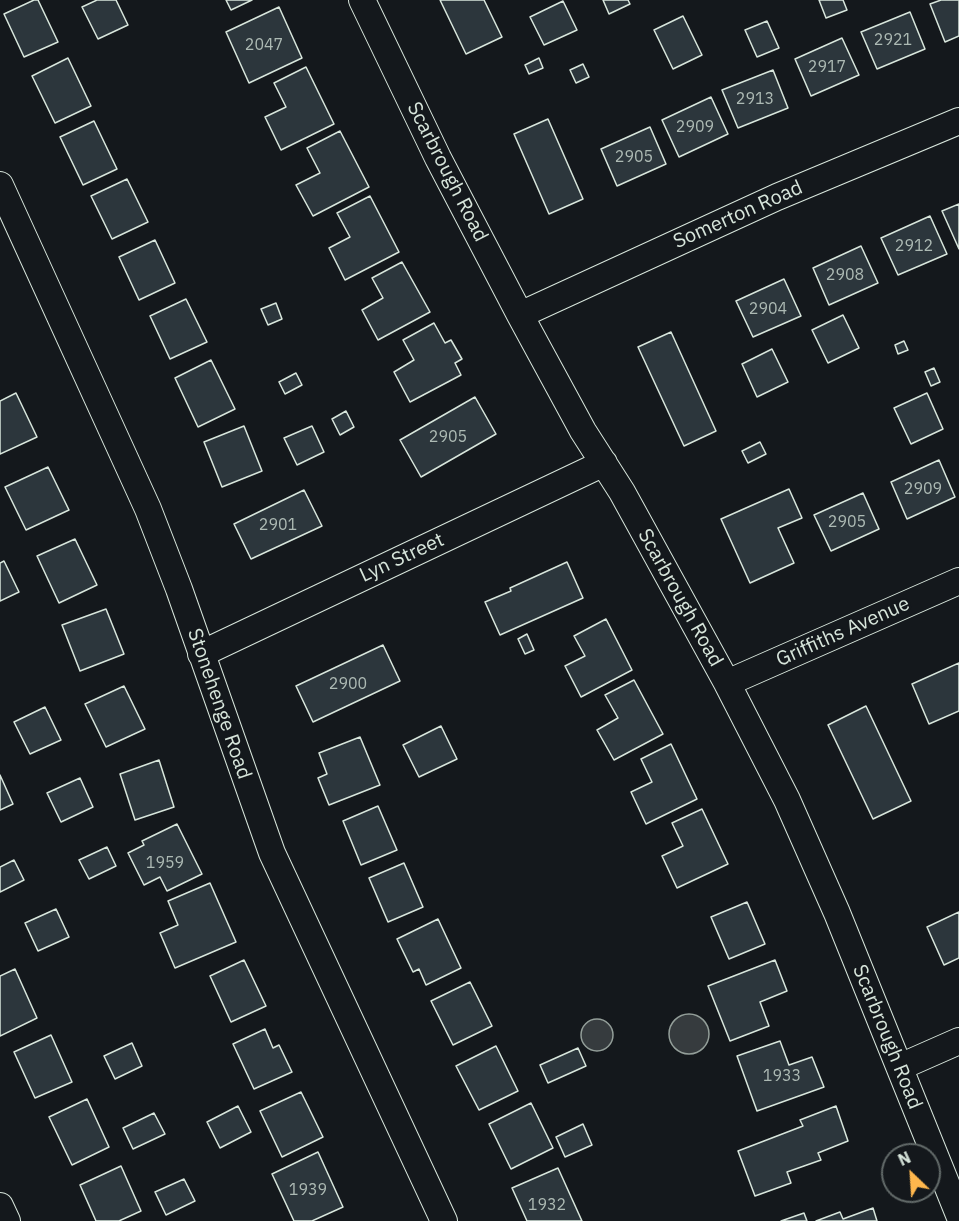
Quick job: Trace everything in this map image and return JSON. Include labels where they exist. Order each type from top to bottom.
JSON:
[{"type":"street","name":"Scarbrough Road","points":[[362,0],[438,158],[520,315],[583,431],[622,492],[728,683],[787,800],[837,913],[959,1215]]},
{"type":"street","name":"Somerton Road","points":[[520,315],[777,197],[959,121]]},
{"type":"street","name":"Stonehenge Road","points":[[0,185],[148,509],[179,589],[272,853],[444,1221]]},
{"type":"street","name":"Lyn Street","points":[[201,654],[604,463]]},
{"type":"street","name":"Griffiths Avenue","points":[[728,683],[959,581]]},
{"type":"street","points":[[900,1067],[959,1041]]},
{"type":"street","points":[[0,1206],[7,1221]]},
{"type":"shaded area","points":[[689,1014],[697,1015],[703,1020],[708,1026],[708,1042],[703,1048],[697,1053],[689,1054],[681,1053],[675,1048],[670,1042],[669,1034],[670,1026],[675,1020],[681,1015]]},
{"type":"shaded area","points":[[597,1019],[608,1024],[613,1035],[608,1046],[597,1051],[586,1046],[581,1035],[586,1024]]},
{"type":"building","points":[[38,0],[58,42],[24,57],[4,14]]},
{"type":"building","points":[[97,0],[116,0],[128,25],[98,39],[82,7]]},
{"type":"building","points":[[226,0],[252,0],[231,10]]},
{"type":"building","points":[[440,0],[484,0],[502,37],[466,54]]},
{"type":"building","points":[[603,0],[628,0],[630,4],[609,14]]},
{"type":"building","points":[[819,0],[843,0],[847,10],[826,18]]},
{"type":"building","points":[[941,0],[959,0],[959,36],[945,42],[930,4]]},
{"type":"building","points":[[563,1],[577,30],[544,45],[530,17]]},
{"type":"building","points":[[279,7],[302,58],[249,83],[226,32]]},
{"type":"building","points":[[910,12],[925,49],[877,69],[861,32]]},
{"type":"building","points":[[683,16],[702,55],[673,69],[654,30]]},
{"type":"building","points":[[767,21],[779,48],[757,57],[745,30]]},
{"type":"building","points":[[842,38],[859,75],[811,96],[795,59]]},
{"type":"building","points":[[68,58],[91,106],[55,123],[32,76]]},
{"type":"building","points":[[539,58],[543,68],[529,74],[525,65]]},
{"type":"building","points":[[583,64],[589,77],[576,83],[570,70]]},
{"type":"building","points":[[306,67],[334,124],[281,150],[265,117],[286,107],[274,83]]},
{"type":"building","points":[[773,70],[788,108],[738,128],[722,90]]},
{"type":"building","points":[[711,97],[728,134],[679,157],[662,120]]},
{"type":"building","points":[[548,119],[583,199],[549,214],[514,134]]},
{"type":"building","points":[[94,121],[117,169],[83,185],[60,137]]},
{"type":"building","points":[[650,127],[666,164],[617,186],[601,149]]},
{"type":"building","points":[[340,131],[369,187],[313,216],[296,185],[320,173],[307,148]]},
{"type":"building","points":[[127,179],[148,222],[112,239],[91,196]]},
{"type":"building","points":[[370,196],[399,252],[345,280],[329,248],[350,237],[337,213]]},
{"type":"building","points":[[959,204],[959,249],[942,211]]},
{"type":"building","points":[[930,216],[947,254],[898,275],[881,238]]},
{"type":"building","points":[[155,240],[175,283],[139,300],[119,257]]},
{"type":"building","points":[[861,246],[878,283],[829,305],[813,268]]},
{"type":"building","points":[[402,262],[430,312],[378,340],[362,310],[383,298],[372,278]]},
{"type":"building","points":[[784,279],[801,316],[753,337],[736,301]]},
{"type":"building","points":[[186,299],[207,342],[170,359],[150,316]]},
{"type":"building","points":[[276,303],[282,319],[268,325],[261,309]]},
{"type":"building","points":[[843,315],[859,348],[828,363],[812,330]]},
{"type":"building","points":[[434,323],[445,343],[451,340],[462,359],[455,363],[461,375],[410,402],[394,372],[414,360],[403,340]]},
{"type":"building","points":[[671,332],[716,431],[684,446],[638,347]]},
{"type":"building","points":[[904,341],[908,350],[898,354],[895,345]]},
{"type":"building","points":[[772,349],[788,382],[757,397],[742,364]]},
{"type":"building","points":[[211,360],[235,409],[198,427],[175,378]]},
{"type":"building","points":[[934,368],[940,382],[931,386],[925,372]]},
{"type":"building","points":[[296,373],[302,385],[285,394],[279,382]]},
{"type":"building","points":[[16,393],[37,437],[0,454],[0,401]]},
{"type":"building","points":[[927,393],[943,429],[911,444],[894,408]]},
{"type":"building","points":[[475,397],[496,434],[421,477],[400,440]]},
{"type":"building","points":[[346,411],[354,427],[340,435],[332,419]]},
{"type":"building","points":[[244,426],[262,471],[222,487],[204,442]]},
{"type":"building","points":[[312,426],[324,452],[297,465],[284,438]]},
{"type":"building","points":[[760,442],[766,454],[748,463],[742,451]]},
{"type":"building","points":[[939,460],[955,497],[907,519],[891,482]]},
{"type":"building","points":[[48,467],[69,510],[26,530],[5,487]]},
{"type":"building","points":[[789,489],[802,518],[778,528],[794,563],[750,583],[721,519]]},
{"type":"building","points":[[304,490],[322,526],[251,559],[234,524]]},
{"type":"building","points":[[863,493],[879,529],[831,551],[814,515]]},
{"type":"building","points":[[75,539],[97,585],[59,603],[37,556]]},
{"type":"building","points":[[4,561],[19,592],[0,601],[0,563]]},
{"type":"building","points":[[567,562],[583,598],[500,635],[485,602]]},
{"type":"building","points":[[106,609],[124,654],[80,671],[62,625]]},
{"type":"building","points":[[606,619],[632,670],[581,697],[565,666],[585,656],[574,636]]},
{"type":"building","points":[[527,634],[534,650],[525,654],[518,639]]},
{"type":"building","points":[[383,645],[400,681],[313,722],[296,686]]},
{"type":"building","points":[[959,663],[959,711],[929,724],[912,684]]},
{"type":"building","points":[[634,680],[663,734],[614,760],[597,730],[618,718],[605,695]]},
{"type":"building","points":[[124,686],[145,729],[106,747],[85,704]]},
{"type":"building","points":[[866,706],[911,801],[873,819],[828,725]]},
{"type":"building","points":[[45,707],[61,740],[30,754],[14,722]]},
{"type":"building","points":[[441,726],[457,759],[419,777],[403,745]]},
{"type":"building","points":[[360,737],[380,785],[329,805],[318,778],[327,774],[319,753]]},
{"type":"building","points":[[671,744],[697,799],[646,824],[631,792],[652,782],[641,759]]},
{"type":"building","points":[[159,760],[174,807],[135,820],[120,774]]},
{"type":"building","points":[[0,775],[13,804],[0,810]]},
{"type":"building","points":[[80,778],[93,807],[61,822],[47,793]]},
{"type":"building","points":[[378,806],[397,850],[361,865],[343,821]]},
{"type":"building","points":[[702,809],[728,864],[677,888],[662,856],[683,846],[672,823]]},
{"type":"building","points":[[177,824],[202,874],[167,891],[160,877],[144,885],[128,853],[144,845],[142,841]]},
{"type":"building","points":[[107,847],[116,866],[89,879],[79,860]]},
{"type":"building","points":[[14,860],[24,880],[0,892],[0,867]]},
{"type":"building","points":[[404,863],[423,907],[388,922],[369,878]]},
{"type":"building","points":[[210,883],[236,942],[175,968],[160,933],[178,925],[168,901]]},
{"type":"building","points":[[747,902],[765,944],[729,959],[711,917]]},
{"type":"building","points":[[56,909],[69,937],[38,951],[25,923]]},
{"type":"building","points":[[959,912],[959,958],[944,965],[927,927]]},
{"type":"building","points":[[438,919],[461,968],[426,985],[419,969],[413,972],[397,939]]},
{"type":"building","points":[[244,960],[266,1006],[231,1022],[210,976]]},
{"type":"building","points":[[775,960],[787,991],[760,1002],[769,1026],[730,1041],[708,986]]},
{"type":"building","points":[[15,969],[37,1018],[0,1036],[0,976]]},
{"type":"building","points":[[470,982],[492,1026],[453,1045],[431,1001]]},
{"type":"building","points":[[265,1029],[273,1048],[279,1045],[292,1072],[254,1089],[233,1044]]},
{"type":"building","points":[[51,1035],[72,1082],[35,1098],[14,1052]]},
{"type":"building","points":[[780,1041],[789,1065],[812,1057],[824,1087],[757,1111],[737,1056]]},
{"type":"building","points":[[132,1043],[142,1066],[115,1079],[104,1056]]},
{"type":"building","points":[[496,1046],[518,1091],[479,1110],[456,1066]]},
{"type":"building","points":[[578,1048],[586,1066],[548,1083],[540,1065]]},
{"type":"building","points":[[301,1092],[323,1137],[282,1157],[260,1111]]},
{"type":"building","points":[[87,1099],[109,1147],[72,1165],[49,1117]]},
{"type":"building","points":[[531,1103],[553,1148],[511,1169],[489,1124]]},
{"type":"building","points":[[238,1106],[251,1132],[220,1148],[207,1122]]},
{"type":"building","points":[[836,1106],[848,1141],[818,1153],[821,1160],[787,1172],[791,1183],[755,1196],[738,1151],[803,1126],[800,1120]]},
{"type":"building","points":[[154,1113],[165,1134],[133,1149],[123,1128]]},
{"type":"building","points":[[583,1124],[592,1145],[565,1157],[556,1137]]},
{"type":"building","points":[[318,1152],[343,1207],[312,1221],[294,1221],[272,1174]]},
{"type":"building","points":[[121,1166],[141,1211],[119,1221],[96,1221],[80,1185]]},
{"type":"building","points":[[558,1168],[582,1221],[527,1221],[512,1188]]},
{"type":"building","points":[[184,1179],[195,1201],[166,1215],[155,1192]]},
{"type":"building","points":[[873,1208],[877,1221],[816,1221],[840,1212],[843,1219]]},
{"type":"building","points":[[804,1213],[807,1221],[781,1221]]}]
